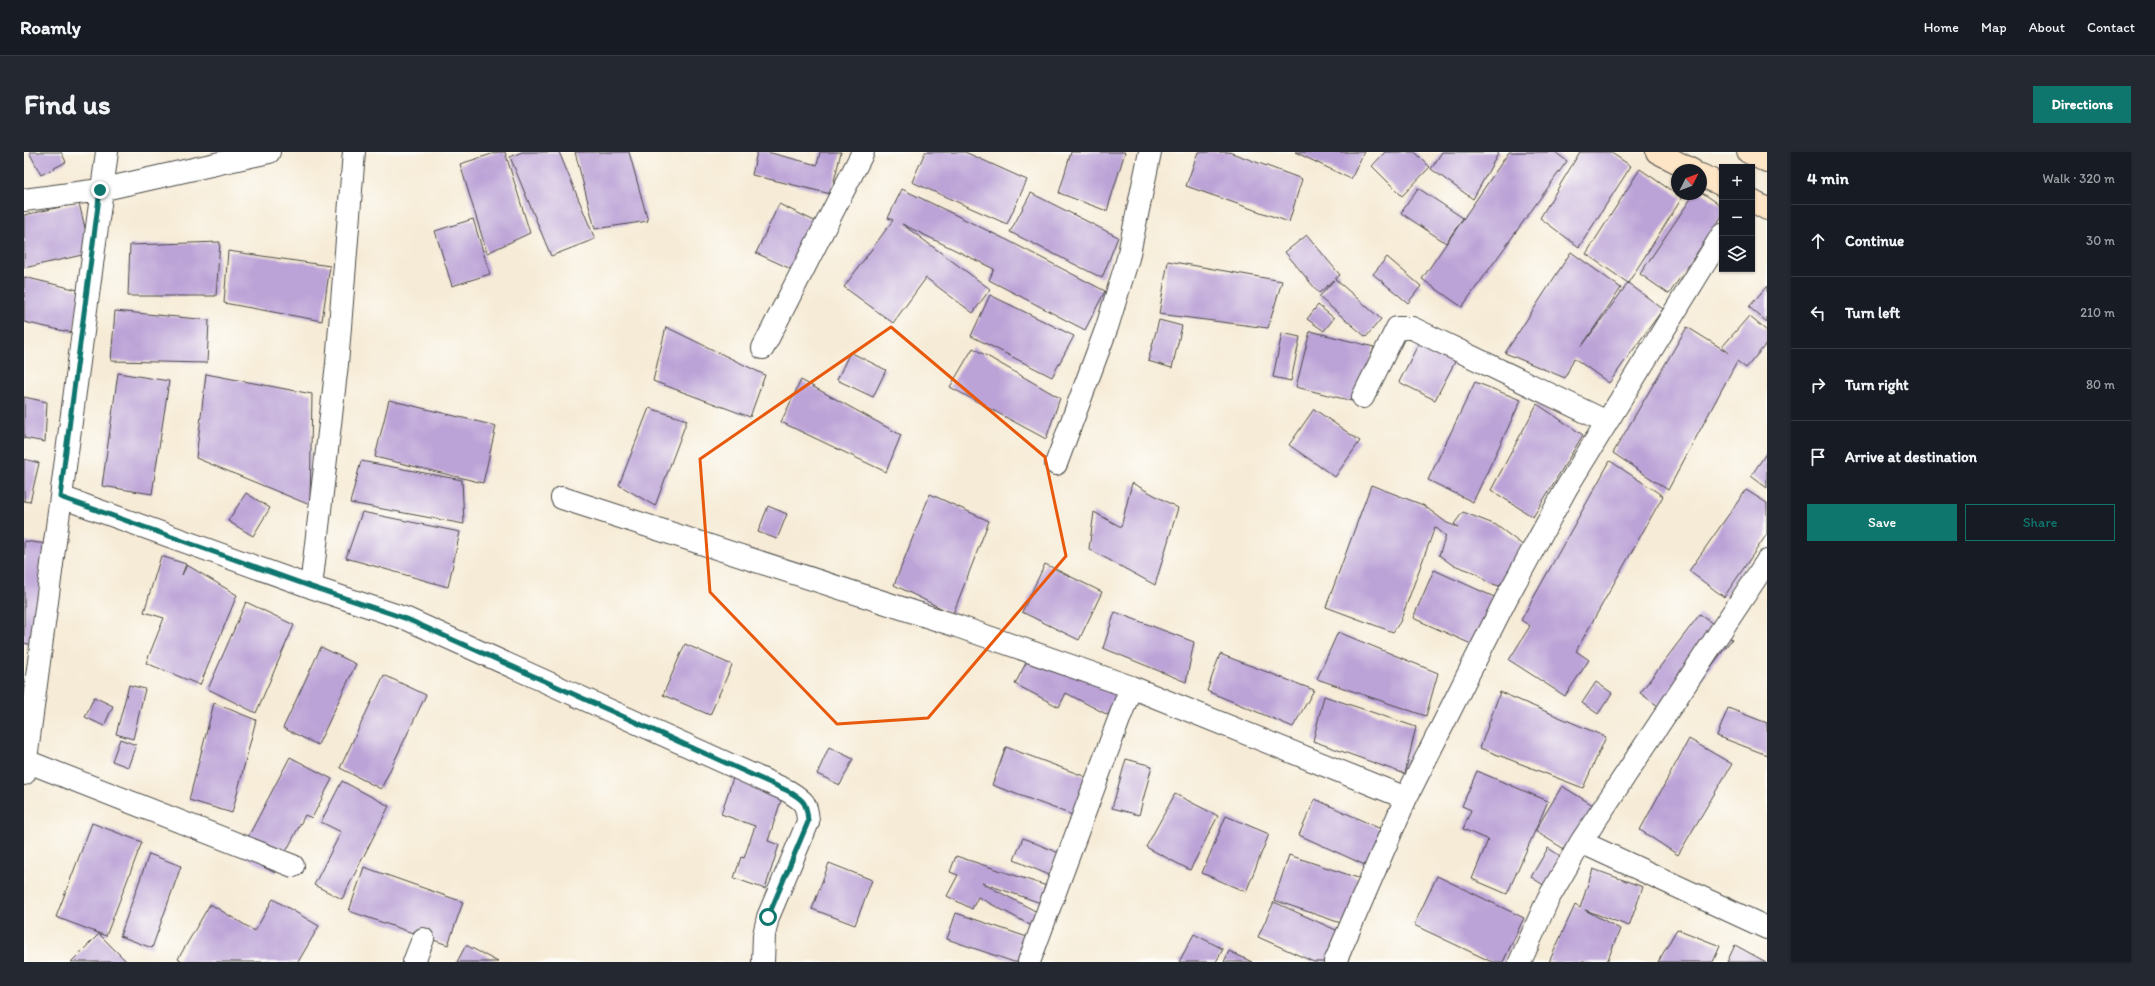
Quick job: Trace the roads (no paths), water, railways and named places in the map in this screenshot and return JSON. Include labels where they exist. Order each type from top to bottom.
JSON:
[{"type":"main road","points":[[1657,152],[1680,164]]},
{"type":"main road","points":[[1748,152],[1767,162]]},
{"type":"main road","points":[[1707,178],[1719,184]]},
{"type":"main road","points":[[1755,203],[1767,209]]},
{"type":"street","points":[[106,152],[25,767],[293,866]]},
{"type":"street","points":[[24,200],[100,190],[269,152]]},
{"type":"street","points":[[312,587],[337,364],[354,152]]},
{"type":"street","points":[[764,348],[863,152]]},
{"type":"street","points":[[1056,464],[1107,327],[1128,258],[1150,152]]},
{"type":"street","points":[[1335,962],[1406,798],[1506,599],[1567,487],[1721,236]]},
{"type":"street","points":[[1362,396],[1397,328],[1412,328],[1607,422]]},
{"type":"street","points":[[60,497],[312,587],[407,619],[788,791],[802,799],[807,808],[808,822],[768,917],[764,935],[763,962]]},
{"type":"street","points":[[562,498],[956,626],[1131,687],[1406,798]]},
{"type":"street","points":[[1520,962],[1548,899],[1581,842],[1767,561]]},
{"type":"street","points":[[1029,962],[1131,687]]},
{"type":"street","points":[[1581,842],[1767,928]]},
{"type":"street","points":[[414,962],[423,939]]}]
